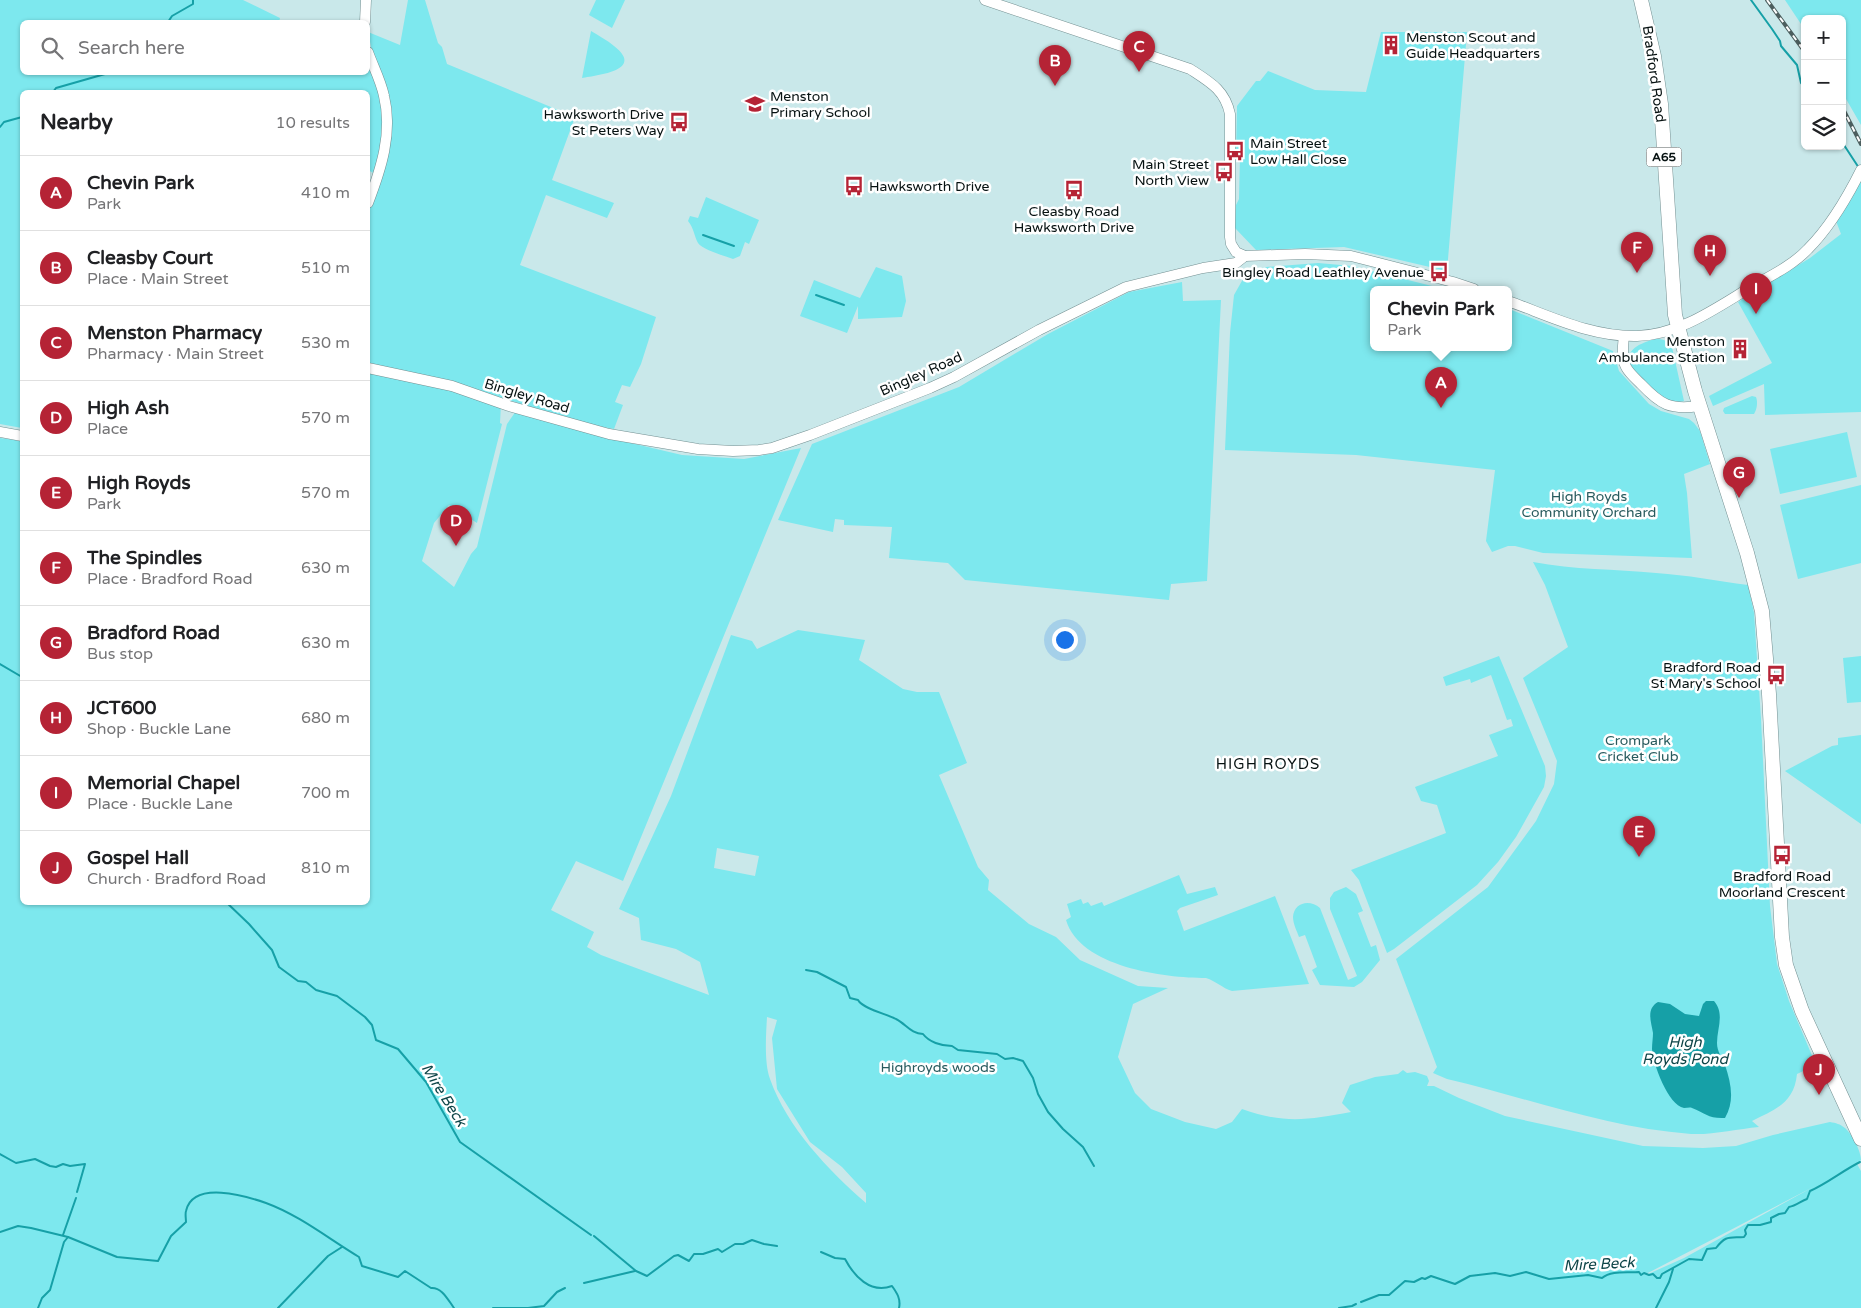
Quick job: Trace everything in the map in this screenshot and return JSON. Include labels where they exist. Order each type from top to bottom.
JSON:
[{"type":"main road","name":"Bradford Road","points":[[1641,0],[1654,56],[1661,104],[1673,304],[1677,327],[1699,406],[1747,552],[1762,611],[1769,694],[1782,937],[1786,965],[1802,1011],[1861,1139]]},
{"type":"street","points":[[365,20],[366,0]]},
{"type":"street","points":[[986,0],[1190,68],[1209,81],[1227,99],[1231,131],[1230,239],[1236,252],[1245,256]]},
{"type":"street","points":[[370,58],[384,96],[388,125],[383,160],[370,197]]},
{"type":"street","points":[[1512,302],[1586,330],[1624,336],[1651,335],[1677,327],[1702,316],[1797,259],[1808,249],[1836,215],[1859,174]]},
{"type":"street","name":"Bingley Road","points":[[370,368],[452,386],[509,406],[609,434],[698,449],[758,450],[772,448],[810,435],[936,385],[1039,330],[1126,287],[1203,268],[1236,263],[1245,256],[1305,254],[1351,256],[1386,263],[1464,286]]},
{"type":"street","points":[[1624,336],[1623,353],[1625,366],[1655,399],[1671,407],[1699,406]]},
{"type":"street","points":[[0,432],[20,436]]},
{"type":"green space","points":[[0,0],[243,0],[280,18],[280,20],[20,20],[20,75],[370,75],[370,67],[384,96],[384,123],[375,174],[370,171],[370,90],[20,90],[20,428],[0,424]]},
{"type":"green space","points":[[408,0],[425,0],[438,43],[442,47],[447,64],[575,117],[552,180],[614,203],[607,218],[546,195],[520,265],[656,317],[641,364],[630,387],[622,385],[615,402],[623,405],[614,429],[581,423],[471,388],[370,364],[370,206],[387,162],[390,140],[370,42],[370,33],[400,45]]},
{"type":"green space","points":[[596,0],[625,0],[612,28],[589,15]]},
{"type":"green space","points":[[1785,0],[1861,0],[1861,125],[1846,99],[1846,15],[1801,15],[1801,24]]},
{"type":"green space","points":[[591,31],[614,46],[622,54],[624,61],[622,66],[616,70],[582,78]]},
{"type":"green space","points":[[1381,32],[1467,32],[1447,271],[1344,247],[1256,250],[1235,228],[1236,205],[1239,199],[1240,158],[1236,155],[1237,106],[1256,81],[1260,81],[1268,71],[1315,90],[1366,92]]},
{"type":"green space","points":[[1861,179],[1861,412],[1765,415],[1764,384],[1713,406],[1709,396],[1772,363],[1738,302],[1810,258],[1841,234],[1836,221]]},
{"type":"green space","points":[[706,197],[759,220],[749,244],[745,242],[740,256],[733,259],[709,250],[698,243],[692,226],[688,221],[690,216],[698,218]]},
{"type":"green space","name":"High Royds Community Orchard","points":[[1318,263],[1352,266],[1432,286],[1370,286],[1370,351],[1512,351],[1512,310],[1613,351],[1619,371],[1649,404],[1661,411],[1689,419],[1700,431],[1710,464],[1684,474],[1692,558],[1543,553],[1515,546],[1508,546],[1492,552],[1486,541],[1495,470],[1356,455],[1225,450],[1230,333],[1234,295],[1243,279],[1251,272],[1266,267]]},
{"type":"green space","points":[[876,267],[902,276],[906,301],[902,317],[858,319],[858,306],[847,333],[800,316],[814,280],[860,298]]},
{"type":"green space","points":[[1182,282],[1183,301],[1221,300],[1207,581],[1171,584],[1169,600],[965,580],[948,563],[889,558],[892,527],[844,525],[844,520],[835,519],[833,532],[778,520],[812,444],[959,387],[1048,334],[1129,292]]},
{"type":"green space","points":[[1655,339],[1665,340],[1672,347],[1684,401],[1668,402],[1653,390],[1632,367],[1630,361],[1631,351],[1639,345]]},
{"type":"green space","name":"Highroyds woods","points":[[370,370],[501,404],[500,423],[502,424],[477,523],[449,505],[434,523],[422,561],[454,587],[471,554],[477,547],[507,424],[516,411],[605,437],[682,455],[744,459],[801,448],[623,881],[576,861],[551,910],[594,932],[587,947],[601,955],[709,995],[700,962],[676,949],[641,940],[639,918],[619,909],[671,796],[731,635],[752,641],[757,649],[798,630],[865,640],[859,660],[903,689],[917,692],[939,692],[967,763],[939,775],[978,867],[989,880],[988,890],[1029,924],[1056,937],[1080,960],[1138,986],[1168,988],[1133,1004],[1118,1057],[1135,1093],[1151,1109],[1185,1122],[1216,1129],[1232,1122],[1242,1109],[1284,1119],[1322,1117],[1351,1112],[1342,1103],[1350,1085],[1375,1077],[1398,1074],[1403,1070],[1407,1073],[1415,1072],[1427,1076],[1429,1081],[1427,1086],[1434,1086],[1505,1116],[1643,1146],[1703,1148],[1736,1146],[1773,1135],[1830,1122],[1836,1123],[1845,1128],[1850,1134],[1861,1156],[1861,1160],[1857,1164],[1861,1171],[1861,1308],[0,1308],[0,438],[20,441],[20,905],[370,905]],"holes":[[[717,848],[759,856],[755,876],[714,868]],[[767,1017],[777,1020],[772,1038],[777,1089],[810,1142],[842,1167],[866,1193],[866,1203],[810,1147],[777,1097],[767,1065]],[[1815,1186],[1684,1258],[1646,1275],[1646,1274]]]},
{"type":"green space","points":[[1752,396],[1756,397],[1757,401],[1754,414],[1725,414],[1723,411],[1724,408]]},
{"type":"green space","points":[[1847,432],[1857,477],[1780,494],[1770,449]]},
{"type":"green space","points":[[1861,485],[1861,563],[1798,579],[1780,505]]},
{"type":"green space","name":"Crompark Cricket Club","points":[[1533,562],[1579,568],[1679,575],[1748,585],[1754,613],[1770,906],[1777,964],[1789,1001],[1816,1065],[1797,1074],[1792,1092],[1782,1104],[1752,1121],[1759,1127],[1716,1133],[1691,1134],[1629,1126],[1447,1079],[1433,1073],[1437,1067],[1396,959],[1488,887],[1536,821],[1554,784],[1557,761],[1523,678],[1568,647],[1545,585]]},
{"type":"green space","points":[[1499,656],[1545,766],[1544,787],[1516,837],[1498,862],[1477,885],[1387,953],[1359,880],[1351,870],[1446,833],[1437,805],[1421,801],[1415,787],[1498,756],[1489,735],[1513,726],[1511,719],[1507,720],[1491,675],[1471,683],[1470,679],[1446,686],[1443,677]]},
{"type":"green space","points":[[1861,656],[1861,702],[1847,703],[1843,658]]},
{"type":"green space","points":[[1861,735],[1861,824],[1785,771],[1832,746],[1838,745],[1838,738]]},
{"type":"green space","points":[[1179,875],[1187,894],[1215,887],[1218,895],[1180,908],[1177,911],[1184,931],[1275,896],[1309,984],[1232,991],[1206,978],[1168,976],[1126,967],[1105,959],[1088,949],[1074,936],[1066,920],[1071,917],[1067,904],[1081,899],[1083,904],[1088,902],[1091,906],[1102,902],[1104,906]]},
{"type":"green space","points":[[1346,887],[1356,894],[1363,911],[1358,913],[1371,947],[1376,945],[1380,960],[1362,982],[1354,987],[1320,985],[1312,970],[1317,967],[1305,935],[1299,937],[1295,927],[1293,920],[1294,912],[1299,905],[1307,903],[1320,908],[1348,980],[1357,976],[1330,909],[1330,898],[1334,892]]},
{"type":"water","name":"High Royds Pond","points":[[1706,1001],[1714,1001],[1720,1016],[1717,1046],[1724,1062],[1731,1092],[1730,1105],[1725,1118],[1711,1117],[1691,1108],[1684,1108],[1672,1100],[1662,1083],[1653,1056],[1653,1033],[1650,1016],[1654,1005],[1658,1002],[1670,1004],[1685,1014],[1699,1016]]},
{"type":"waterway","points":[[169,20],[172,16],[193,4],[193,0]]},
{"type":"waterway","name":"Mire Beck","points":[[1751,0],[1780,41],[1781,46],[1797,65],[1801,83]]},
{"type":"waterway","points":[[54,90],[102,75]]},
{"type":"waterway","points":[[0,127],[4,122],[20,118]]},
{"type":"waterway","name":"Mire Beck","points":[[1846,148],[1859,168]]},
{"type":"waterway","points":[[703,235],[734,246]]},
{"type":"waterway","points":[[816,295],[844,305]]},
{"type":"waterway","name":"Mire Beck","points":[[0,664],[20,676]]},
{"type":"waterway","name":"Mire Beck","points":[[229,905],[272,950],[279,967],[298,981],[306,982],[316,990],[337,996],[365,1017],[372,1025],[376,1040],[398,1049],[426,1082],[460,1142],[591,1235]]},
{"type":"waterway","points":[[806,970],[817,972],[846,987],[850,998],[858,1000],[870,1009],[900,1021],[912,1031],[923,1034],[936,1043],[952,1046],[958,1050],[997,1054],[1005,1059],[1013,1058],[1023,1061],[1048,1112],[1083,1147],[1094,1166]]},
{"type":"waterway","points":[[0,1154],[16,1163],[35,1159],[56,1167],[63,1164],[70,1166],[85,1164],[77,1192]]},
{"type":"waterway","name":"Mire Beck","points":[[1361,1302],[1379,1295],[1389,1295],[1405,1281],[1414,1282],[1431,1276],[1455,1284],[1470,1276],[1495,1273],[1510,1276],[1526,1272],[1549,1279],[1588,1275],[1602,1278],[1614,1273],[1639,1272],[1641,1275],[1644,1273],[1653,1274],[1660,1278],[1662,1274],[1689,1259],[1702,1260],[1707,1249],[1716,1248],[1725,1239],[1744,1237],[1748,1225],[1760,1225],[1771,1222],[1771,1218],[1785,1213],[1789,1207],[1807,1199],[1810,1191],[1860,1162]]},
{"type":"waterway","points":[[0,1232],[18,1226],[31,1228],[68,1237],[117,1257],[158,1261],[171,1236],[186,1222],[186,1212],[191,1201],[209,1193],[234,1194],[266,1203],[290,1214],[359,1257],[362,1266],[398,1277],[405,1271],[431,1288],[442,1292],[454,1308]]},
{"type":"waterway","points":[[63,1235],[76,1198]]},
{"type":"waterway","name":"Mire Beck","points":[[594,1236],[636,1271],[647,1276],[678,1255],[689,1261],[694,1254],[703,1254],[718,1249],[722,1252],[735,1244],[743,1244],[752,1240],[777,1246]]},
{"type":"waterway","points":[[38,1308],[42,1298],[50,1290],[64,1242],[68,1237]]},
{"type":"waterway","points":[[278,1308],[328,1256],[342,1247]]},
{"type":"waterway","name":"Mire Beck","points":[[821,1252],[835,1258],[845,1259],[853,1272],[870,1285],[877,1288],[892,1286],[899,1299],[899,1308]]},
{"type":"waterway","points":[[1656,1308],[1669,1282],[1673,1269]]},
{"type":"waterway","points":[[584,1283],[635,1271]]},
{"type":"waterway","points":[[493,1308],[544,1306],[557,1292],[565,1288]]},
{"type":"waterway","name":"Mire Beck","points":[[1339,1308],[1356,1304]]},
{"type":"railway","points":[[1767,0],[1801,47]]},
{"type":"railway","points":[[1846,115],[1861,144]]},
{"type":"place","name":"Menston Scout and Guide Headquarters","points":[[1391,45]]},
{"type":"place","name":"Menston Pharmacy","points":[[1139,72]]},
{"type":"place","name":"Cleasby Court","points":[[1055,86]]},
{"type":"place","name":"Menston Primary School","points":[[755,104]]},
{"type":"place","name":"Hawksworth Drive St Peters Way","points":[[679,122]]},
{"type":"place","name":"Main Street Low Hall Close","points":[[1235,151]]},
{"type":"place","name":"Main Street North View","points":[[1224,172]]},
{"type":"place","name":"Hawksworth Drive","points":[[854,186]]},
{"type":"place","name":"Cleasby Road Hawksworth Drive","points":[[1074,190]]},
{"type":"place","name":"Bingley Road Leathley Avenue","points":[[1439,272]]},
{"type":"place","name":"The Spindles","points":[[1637,273]]},
{"type":"place","name":"JCT600","points":[[1710,276]]},
{"type":"place","name":"Memorial Chapel","points":[[1756,314]]},
{"type":"place","name":"Menston Ambulance Station","points":[[1740,349]]},
{"type":"place","name":"Chevin Park","points":[[1441,408]]},
{"type":"place","name":"Bradford Road","points":[[1739,498]]},
{"type":"place","name":"High Ash","points":[[456,546]]},
{"type":"place","name":"Bradford Road St Mary's School","points":[[1776,675]]},
{"type":"place","name":"Bradford Road Moorland Crescent","points":[[1782,855]]},
{"type":"place","name":"High Royds","points":[[1639,857]]},
{"type":"place","name":"Gospel Hall","points":[[1819,1095]]},
{"type":"district","name":"HIGH ROYDS","points":[[1268,764]]}]
